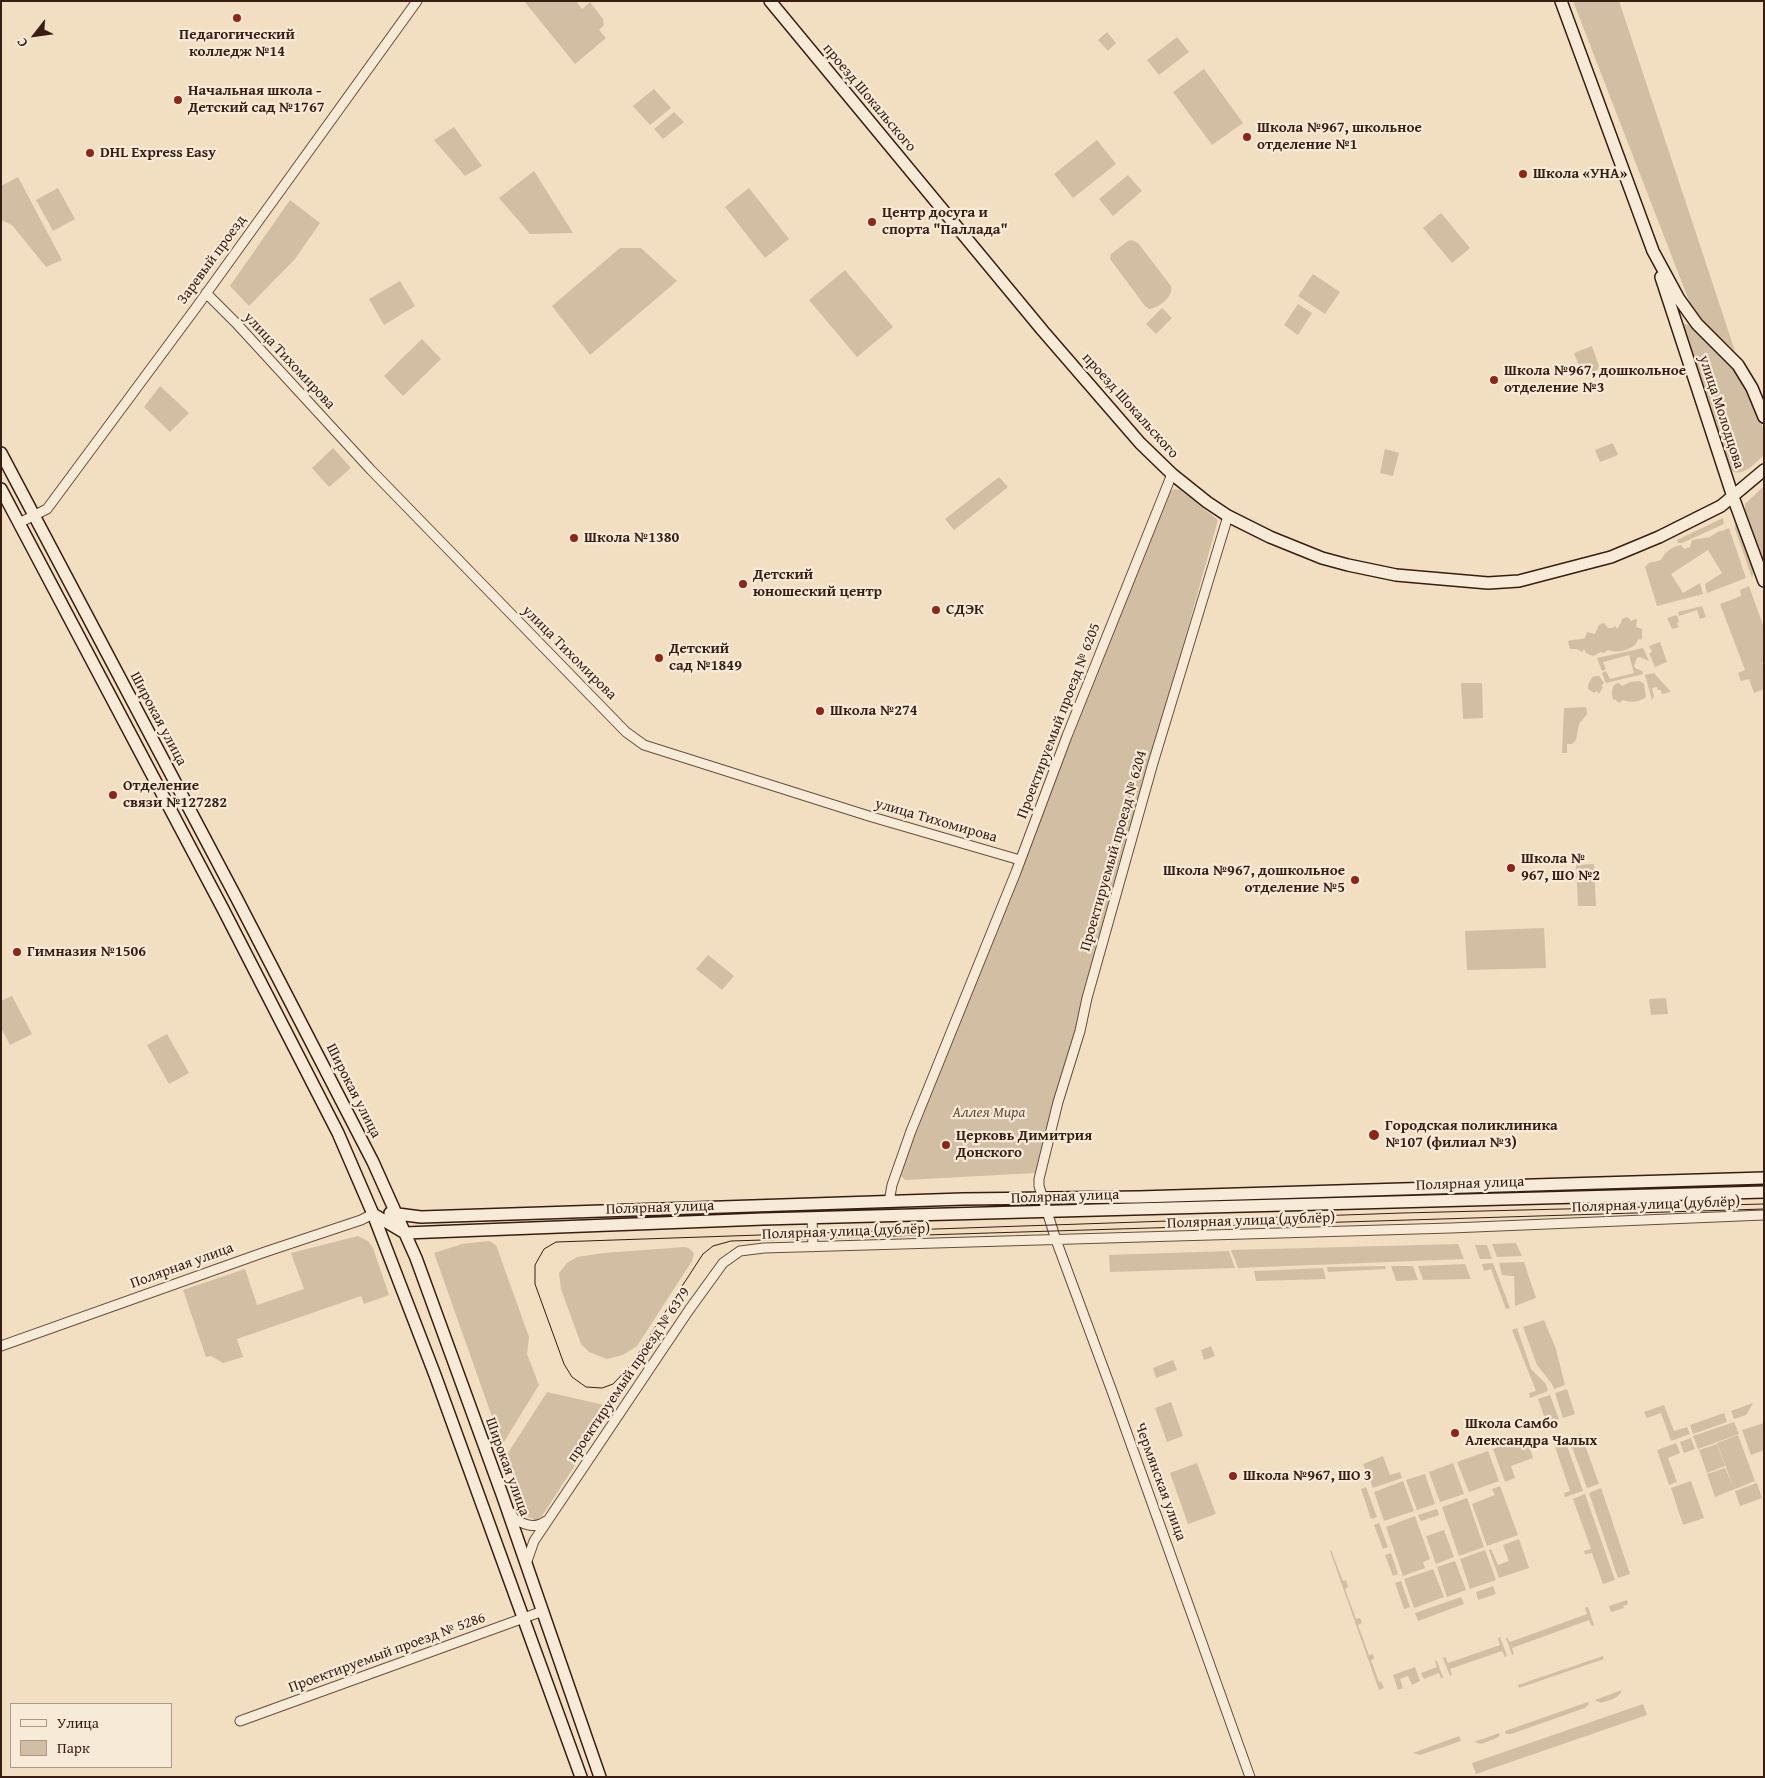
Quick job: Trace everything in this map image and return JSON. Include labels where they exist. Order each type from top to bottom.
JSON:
[{"type":"main road","name":"проезд Шокальского","points":[[770,1],[1070,363],[1140,442],[1172,474],[1206,502],[1228,516],[1294,548],[1348,565],[1407,577],[1502,583],[1542,576],[1619,554],[1682,527],[1721,506],[1764,470]]},
{"type":"main road","name":"улица Молодцова","points":[[1561,1],[1653,251],[1732,497],[1764,581]]},
{"type":"main road","name":"улица Молодцова","points":[[1653,251],[1679,299],[1697,324],[1738,365],[1752,388],[1764,418]]},
{"type":"main road","points":[[1678,331],[1682,322],[1686,320],[1697,324]]},
{"type":"main road","name":"Широкая улица","points":[[1,453],[366,1148],[396,1213],[416,1258],[503,1497],[600,1777]]},
{"type":"main road","name":"Широкая улица","points":[[1,489],[162,793],[338,1133],[373,1214],[435,1375],[581,1777]]},
{"type":"main road","name":"Полярная улица","points":[[373,1214],[396,1213],[421,1217],[1042,1197],[1139,1197],[1764,1178]]},
{"type":"main road","name":"Полярная улица","points":[[405,1233],[812,1218],[1332,1204],[1477,1198],[1764,1192]]},
{"type":"main road","points":[[373,1214],[405,1233]]},
{"type":"street","name":"Заревый проезд","points":[[19,523],[47,508],[206,293],[417,1]]},
{"type":"street","name":"улица Тихомирова","points":[[206,293],[419,520],[626,732],[644,745],[872,817],[1020,860]]},
{"type":"street","name":"Проектируемый проезд № 6205","points":[[889,1202],[892,1185],[911,1131],[1172,474]]},
{"type":"street","name":"Проектируемый проезд № 6204","points":[[1042,1197],[1039,1179],[1058,1102],[1080,1030],[1087,998],[1153,763],[1228,516]]},
{"type":"street","points":[[137,747],[142,751],[149,751],[153,746],[152,739]]},
{"type":"street","points":[[162,793],[161,787],[165,782],[172,781],[176,785]]},
{"type":"street","name":"Чермянская улица","points":[[1042,1197],[1250,1777]]},
{"type":"street","name":"Полярная улица","points":[[1,1346],[265,1252],[361,1220],[373,1214]]},
{"type":"street","name":"Полярная улица (дублёр)","points":[[740,1251],[764,1248],[1450,1228],[1764,1215]]},
{"type":"street","points":[[812,1218],[813,1247]]},
{"type":"street","name":"проектируемый проезд № 6379","points":[[526,1564],[534,1541],[689,1310],[724,1263],[740,1251]]},
{"type":"street","points":[[503,1497],[515,1520],[537,1526],[548,1520]]},
{"type":"street","name":"Проектируемый проезд № 5286","points":[[240,1721],[543,1611]]},
{"type":"green space","points":[[524,1],[576,1],[582,9],[590,2],[603,19],[604,25],[599,30],[606,38],[575,64]]},
{"type":"green space","points":[[1573,1],[1619,1],[1735,351],[1696,316],[1691,306]]},
{"type":"green space","points":[[1107,32],[1116,43],[1108,51],[1098,40]]},
{"type":"green space","points":[[1177,37],[1189,52],[1159,75],[1147,60]]},
{"type":"green space","points":[[1204,69],[1243,123],[1212,145],[1173,92]]},
{"type":"green space","points":[[654,89],[671,108],[650,125],[633,106]]},
{"type":"green space","points":[[674,112],[684,122],[663,139],[654,129]]},
{"type":"green space","points":[[454,127],[482,166],[465,176],[434,140]]},
{"type":"green space","points":[[1097,140],[1116,164],[1073,198],[1054,174]]},
{"type":"green space","points":[[534,171],[573,233],[530,234],[499,198]]},
{"type":"green space","points":[[1128,175],[1142,191],[1113,216],[1099,199]]},
{"type":"green space","points":[[18,177],[62,260],[46,267],[12,225],[1,220],[1,186]]},
{"type":"green space","points":[[58,188],[75,219],[53,231],[36,200]]},
{"type":"green space","points":[[749,188],[789,239],[765,258],[725,207]]},
{"type":"green space","points":[[290,200],[320,223],[295,259],[249,306],[230,286]]},
{"type":"green space","points":[[1441,213],[1470,248],[1452,263],[1423,228]]},
{"type":"green space","points":[[1132,240],[1138,243],[1171,286],[1168,297],[1161,304],[1153,308],[1149,309],[1145,306],[1110,259],[1111,254]]},
{"type":"green space","points":[[620,248],[641,248],[677,281],[590,355],[552,306]]},
{"type":"green space","points":[[845,270],[893,327],[857,357],[809,300]]},
{"type":"green space","points":[[1313,274],[1340,292],[1325,314],[1298,296]]},
{"type":"green space","points":[[400,281],[415,306],[384,325],[369,299]]},
{"type":"green space","points":[[1298,304],[1312,313],[1298,335],[1284,325]]},
{"type":"green space","points":[[1162,308],[1172,318],[1156,334],[1146,324]]},
{"type":"green space","points":[[1685,324],[1691,325],[1732,368],[1747,389],[1764,430],[1764,455],[1751,467],[1742,472],[1732,471],[1727,467],[1683,326]]},
{"type":"green space","points":[[422,339],[441,359],[403,396],[384,376]]},
{"type":"green space","points":[[1592,346],[1600,369],[1583,376],[1574,353]]},
{"type":"green space","points":[[160,386],[189,413],[170,432],[144,407]]},
{"type":"green space","points":[[1613,443],[1618,455],[1600,462],[1595,450]]},
{"type":"green space","points":[[333,448],[351,468],[329,487],[312,468]]},
{"type":"green space","points":[[1385,449],[1399,453],[1393,476],[1380,473]]},
{"type":"green space","points":[[999,477],[1008,487],[954,530],[945,519]]},
{"type":"green space","points":[[1764,486],[1764,564],[1745,512],[1745,504]]},
{"type":"green space","name":"Аллея Мира","points":[[1174,489],[1180,490],[1218,520],[1036,1173],[905,1180],[899,1174],[1169,493]]},
{"type":"green space","points":[[1723,518],[1724,524],[1682,543],[1678,543],[1677,540]]},
{"type":"green space","points":[[1737,523],[1754,571],[1752,578],[1735,529],[1735,524]]},
{"type":"green space","points":[[1729,528],[1746,578],[1707,593],[1705,584],[1722,573],[1708,550],[1671,574],[1683,593],[1700,583],[1703,594],[1657,606],[1645,567],[1649,563],[1661,560],[1666,552],[1674,547],[1681,545],[1684,549],[1690,547],[1692,540],[1710,537],[1719,531]]},
{"type":"green space","points":[[1749,586],[1764,628],[1764,662],[1762,663],[1764,668],[1764,689],[1754,693],[1749,679],[1741,681],[1738,673],[1745,670],[1720,604],[1741,596],[1740,590]]},
{"type":"green space","points":[[1702,606],[1706,617],[1700,619],[1697,610],[1679,616],[1678,612]]},
{"type":"green space","points":[[1677,615],[1679,627],[1672,629],[1667,618]]},
{"type":"green space","points":[[1626,617],[1631,621],[1636,619],[1636,627],[1642,629],[1641,640],[1638,639],[1637,643],[1631,648],[1617,651],[1608,650],[1593,656],[1586,653],[1584,649],[1582,652],[1577,649],[1570,649],[1568,641],[1585,638],[1587,632],[1595,634],[1599,625],[1604,623],[1608,628],[1615,626],[1617,629],[1622,619]]},
{"type":"green space","points":[[1660,642],[1667,662],[1655,667],[1649,653],[1652,652],[1649,646]]},
{"type":"green space","points":[[1643,648],[1649,661],[1640,657],[1637,658],[1634,666],[1642,671],[1643,674],[1606,683],[1602,673],[1606,671],[1610,679],[1634,673],[1629,655],[1603,662],[1606,669],[1602,671],[1597,658]]},
{"type":"green space","points":[[1654,673],[1671,692],[1662,694],[1661,690],[1658,690],[1657,687],[1652,688],[1654,696],[1652,700],[1645,675]]},
{"type":"green space","points":[[1599,676],[1604,683],[1599,694],[1597,691],[1594,693],[1588,689],[1592,677]]},
{"type":"green space","points":[[1640,681],[1644,684],[1646,697],[1644,699],[1635,702],[1623,700],[1619,703],[1615,699],[1613,700],[1612,692],[1614,685],[1619,683],[1622,686],[1630,682]]},
{"type":"green space","points":[[1461,683],[1482,683],[1483,718],[1463,719]]},
{"type":"green space","points":[[1586,707],[1587,714],[1579,724],[1576,740],[1572,744],[1567,744],[1567,753],[1562,753],[1564,708]]},
{"type":"green space","points":[[1594,864],[1596,906],[1578,906],[1576,865]]},
{"type":"green space","points":[[1544,928],[1546,968],[1467,970],[1465,931]]},
{"type":"green space","points":[[708,955],[734,976],[722,990],[696,969]]},
{"type":"green space","points":[[12,996],[32,1034],[10,1045],[1,1028],[1,1001]]},
{"type":"green space","points":[[1666,998],[1668,1014],[1651,1015],[1649,999]]},
{"type":"green space","points":[[167,1034],[189,1073],[169,1084],[147,1045]]},
{"type":"green space","points":[[358,1236],[368,1241],[373,1248],[389,1295],[364,1304],[361,1296],[237,1339],[243,1357],[223,1363],[211,1356],[206,1357],[183,1290],[245,1269],[257,1305],[304,1289],[291,1253]]},
{"type":"green space","points":[[489,1241],[496,1245],[529,1337],[527,1354],[539,1385],[502,1445],[434,1253],[462,1244]]},
{"type":"green space","points":[[1516,1243],[1522,1256],[1497,1257],[1492,1244]]},
{"type":"green space","points":[[1458,1244],[1464,1259],[1238,1268],[1231,1250]]},
{"type":"green space","points":[[1475,1245],[1487,1245],[1492,1259],[1480,1259]]},
{"type":"green space","points":[[689,1248],[694,1253],[692,1261],[637,1346],[623,1355],[607,1359],[589,1352],[581,1344],[561,1289],[559,1273],[567,1263],[577,1257],[604,1253]]},
{"type":"green space","points":[[1229,1251],[1235,1268],[1110,1272],[1109,1255]]},
{"type":"green space","points":[[1524,1262],[1536,1298],[1515,1306],[1514,1276],[1502,1275],[1499,1263]]},
{"type":"green space","points":[[1493,1263],[1510,1308],[1506,1309],[1491,1269],[1484,1271],[1482,1264]]},
{"type":"green space","points":[[1465,1264],[1471,1279],[1423,1280],[1418,1266]]},
{"type":"green space","points":[[1385,1266],[1386,1269],[1328,1272],[1327,1267]]},
{"type":"green space","points":[[1391,1266],[1413,1266],[1418,1280],[1396,1281]]},
{"type":"green space","points":[[1323,1268],[1326,1279],[1256,1281],[1254,1271]]},
{"type":"green space","points":[[1544,1320],[1556,1349],[1565,1385],[1554,1389],[1537,1365],[1523,1327]]},
{"type":"green space","points":[[1517,1328],[1531,1369],[1546,1384],[1548,1391],[1530,1398],[1529,1393],[1536,1391],[1512,1330]]},
{"type":"green space","points":[[1211,1346],[1215,1356],[1204,1360],[1201,1350]]},
{"type":"green space","points":[[1173,1360],[1177,1370],[1156,1378],[1153,1368]]},
{"type":"green space","points":[[1567,1389],[1575,1414],[1563,1418],[1555,1393]]},
{"type":"green space","points":[[547,1392],[613,1407],[542,1516],[535,1520],[528,1517],[506,1456]]},
{"type":"green space","points":[[1550,1395],[1559,1419],[1547,1424],[1538,1399]]},
{"type":"green space","points":[[1171,1402],[1183,1436],[1167,1442],[1155,1408]]},
{"type":"green space","points":[[1753,1403],[1746,1415],[1734,1419],[1731,1411]]},
{"type":"green space","points":[[1664,1405],[1674,1431],[1687,1427],[1690,1434],[1671,1441],[1661,1413],[1647,1418],[1644,1412]]},
{"type":"green space","points":[[1724,1413],[1727,1422],[1693,1434],[1690,1425]]},
{"type":"green space","points":[[1734,1422],[1739,1434],[1698,1449],[1693,1436]]},
{"type":"green space","points":[[1764,1423],[1764,1450],[1751,1455],[1742,1430]]},
{"type":"green space","points":[[1581,1434],[1599,1484],[1587,1488],[1569,1439]]},
{"type":"green space","points":[[1738,1435],[1755,1481],[1715,1497],[1707,1474],[1725,1468],[1733,1486],[1717,1443]]},
{"type":"green space","points":[[1526,1437],[1533,1458],[1511,1466],[1515,1478],[1505,1482],[1493,1449]]},
{"type":"green space","points":[[1691,1438],[1695,1449],[1684,1453],[1680,1442]]},
{"type":"green space","points":[[1565,1440],[1583,1491],[1565,1497],[1564,1493],[1570,1491],[1554,1444]]},
{"type":"green space","points":[[1676,1443],[1680,1453],[1668,1458],[1677,1482],[1669,1485],[1657,1450]]},
{"type":"green space","points":[[1717,1444],[1725,1466],[1707,1473],[1699,1450]]},
{"type":"green space","points":[[1488,1451],[1499,1481],[1469,1492],[1457,1462]]},
{"type":"green space","points":[[1383,1456],[1390,1475],[1400,1472],[1402,1478],[1373,1488],[1363,1464]]},
{"type":"green space","points":[[1197,1463],[1216,1514],[1188,1524],[1170,1473]]},
{"type":"green space","points":[[1453,1463],[1464,1494],[1440,1502],[1429,1472]]},
{"type":"green space","points":[[1425,1474],[1435,1504],[1417,1510],[1406,1480]]},
{"type":"green space","points":[[1403,1481],[1414,1511],[1384,1521],[1374,1492]]},
{"type":"green space","points":[[1691,1481],[1704,1518],[1683,1525],[1671,1488]]},
{"type":"green space","points":[[1757,1483],[1762,1498],[1740,1506],[1735,1491]]},
{"type":"green space","points":[[1500,1486],[1518,1535],[1487,1546],[1472,1504],[1495,1495],[1492,1489]]},
{"type":"green space","points":[[1366,1487],[1377,1517],[1371,1519],[1361,1489]]},
{"type":"green space","points":[[1601,1488],[1630,1574],[1618,1578],[1589,1493]]},
{"type":"green space","points":[[1585,1494],[1615,1580],[1603,1584],[1592,1553],[1585,1554],[1584,1551],[1591,1549],[1573,1499]]},
{"type":"green space","points":[[1467,1498],[1484,1547],[1459,1556],[1442,1507]]},
{"type":"green space","points":[[1437,1509],[1439,1515],[1421,1521],[1418,1515]]},
{"type":"green space","points":[[1415,1516],[1430,1559],[1423,1562],[1425,1568],[1403,1576],[1386,1527]]},
{"type":"green space","points":[[1379,1523],[1388,1547],[1383,1549],[1374,1525]]},
{"type":"green space","points":[[1444,1530],[1454,1557],[1436,1564],[1426,1536]]},
{"type":"green space","points":[[1519,1539],[1529,1568],[1499,1578],[1489,1550],[1491,1549],[1498,1565],[1509,1561],[1503,1545]]},
{"type":"green space","points":[[1485,1550],[1496,1580],[1470,1589],[1460,1559]]},
{"type":"green space","points":[[1330,1551],[1343,1581],[1346,1580],[1348,1587],[1345,1589],[1356,1619],[1360,1618],[1362,1623],[1358,1625],[1369,1655],[1373,1654],[1374,1659],[1371,1660],[1379,1682],[1381,1681],[1384,1688],[1379,1690]]},
{"type":"green space","points":[[1391,1553],[1398,1574],[1393,1576],[1385,1555]]},
{"type":"green space","points":[[1455,1561],[1466,1590],[1447,1597],[1437,1567]]},
{"type":"green space","points":[[1433,1569],[1444,1597],[1414,1608],[1404,1579]]},
{"type":"green space","points":[[1401,1581],[1410,1607],[1404,1609],[1395,1583]]},
{"type":"green space","points":[[1493,1586],[1496,1594],[1478,1600],[1476,1592]]},
{"type":"green space","points":[[1461,1597],[1464,1604],[1418,1621],[1415,1613]]},
{"type":"green space","points":[[1627,1600],[1628,1604],[1623,1606],[1624,1608],[1611,1612],[1609,1606]]},
{"type":"green space","points":[[1588,1607],[1594,1625],[1592,1626],[1589,1620],[1512,1648],[1514,1654],[1512,1655],[1507,1637],[1510,1642],[1587,1614],[1585,1608]]},
{"type":"green space","points":[[1500,1637],[1507,1656],[1505,1657],[1502,1651],[1450,1669],[1452,1675],[1450,1676],[1443,1658],[1445,1657],[1448,1663],[1500,1645],[1498,1638]]},
{"type":"green space","points":[[1603,1656],[1604,1659],[1519,1688],[1518,1685]]},
{"type":"green space","points":[[1435,1661],[1437,1661],[1443,1678],[1441,1678],[1439,1673],[1424,1679],[1421,1673],[1437,1667]]},
{"type":"green space","points":[[1415,1667],[1420,1681],[1412,1685],[1408,1676],[1400,1679],[1403,1688],[1398,1690],[1393,1675]]},
{"type":"green space","points":[[1622,1690],[1619,1695],[1610,1700],[1601,1703],[1595,1700]]},
{"type":"green space","points":[[1588,1702],[1589,1704],[1585,1708],[1511,1734],[1506,1734],[1505,1731]]},
{"type":"green space","points":[[1643,1704],[1647,1715],[1476,1774],[1472,1763]]},
{"type":"green space","points":[[1499,1733],[1500,1735],[1497,1738],[1481,1744],[1474,1742]]},
{"type":"green space","points":[[1459,1736],[1461,1741],[1420,1755],[1413,1753]]},
{"type":"tram line","points":[[1764,1204],[1402,1213],[556,1242],[544,1249],[535,1265],[535,1284],[564,1364],[572,1377],[586,1387],[602,1388],[613,1384],[630,1366],[703,1254],[713,1246],[731,1241],[1764,1209]]},
{"type":"place","name":"Педагогический колледж №14","points":[[237,18]]},
{"type":"place","name":"Начальная школа - Детский сад №1767","points":[[178,100]]},
{"type":"place","name":"Школа №967, школьное отделение №1","points":[[1247,137]]},
{"type":"place","name":"DHL Express Easy","points":[[90,153]]},
{"type":"place","name":"Школа «УНА»","points":[[1523,174]]},
{"type":"place","name":"Центр досуга и спорта \"Паллада\"","points":[[872,222]]},
{"type":"place","name":"Школа №967, дошкольное отделение №3","points":[[1494,380]]},
{"type":"place","name":"Школа №1380","points":[[574,538]]},
{"type":"place","name":"Детский юношеский центр","points":[[743,584]]},
{"type":"place","name":"СДЭК","points":[[936,610]]},
{"type":"place","name":"Детский сад №1849","points":[[659,658]]},
{"type":"place","name":"Школа №274","points":[[820,711]]},
{"type":"place","name":"Отделение связи №127282","points":[[113,795]]},
{"type":"place","name":"Школа № 967, ШО №2","points":[[1511,868]]},
{"type":"place","name":"Школа №967, дошкольное отделение №5","points":[[1355,880]]},
{"type":"place","name":"Гимназия №1506","points":[[17,952]]},
{"type":"place","name":"Городская поликлиника №107 (филиал №3)","points":[[1374,1135]]},
{"type":"place","name":"Церковь Димитрия Донского","points":[[946,1145]]},
{"type":"place","name":"Школа Самбо Александра Чалых","points":[[1455,1433]]},
{"type":"place","name":"Школа №967, ШО 3","points":[[1233,1476]]}]
